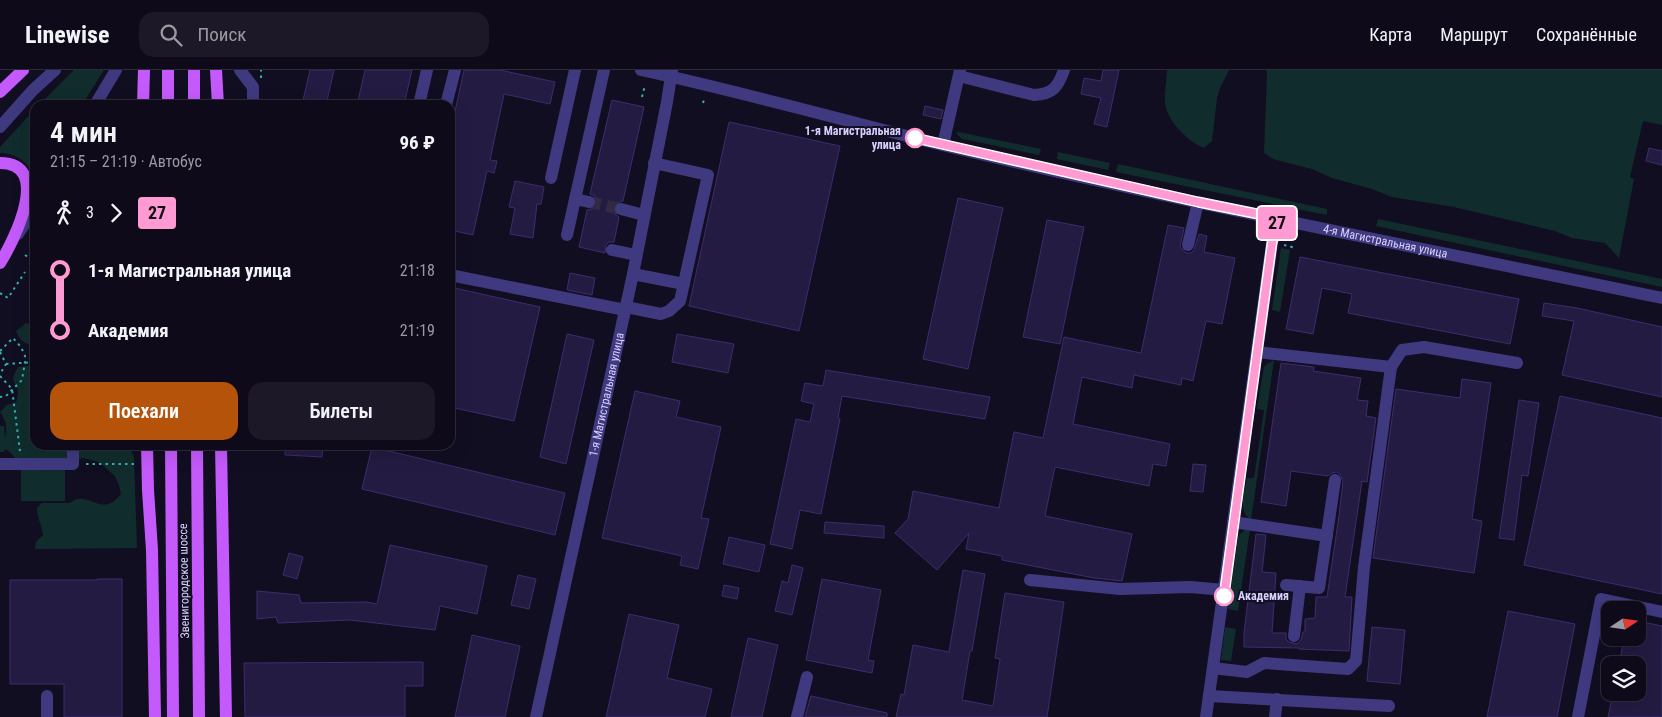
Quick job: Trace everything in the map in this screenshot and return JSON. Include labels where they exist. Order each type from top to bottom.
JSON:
[{"type":"main road","points":[[0,92],[23,70]]},
{"type":"main road","points":[[143,100],[144,70]]},
{"type":"main road","points":[[168,70],[168,100]]},
{"type":"main road","points":[[194,70],[194,100]]},
{"type":"main road","points":[[216,70],[218,100]]},
{"type":"main road","points":[[0,163],[12,164],[17,167],[25,177],[27,185],[26,206],[11,244],[0,263]]},
{"type":"main road","points":[[148,450],[156,717]]},
{"type":"main road","name":"Звенигородское шоссе","points":[[171,450],[173,717]]},
{"type":"main road","name":"Звенигородское шоссе","points":[[197,450],[199,717]]},
{"type":"main road","points":[[221,450],[226,717]]},
{"type":"street","points":[[0,127],[33,90],[55,70]]},
{"type":"street","points":[[98,100],[116,70]]},
{"type":"street","points":[[240,70],[253,87],[253,100]]},
{"type":"street","points":[[420,100],[427,70]]},
{"type":"street","points":[[447,100],[455,70]]},
{"type":"street","points":[[551,178],[575,70]]},
{"type":"street","points":[[567,235],[604,70]]},
{"type":"street","name":"4-я Магистральная улица","points":[[641,70],[671,73],[943,145],[1198,202],[1662,298]]},
{"type":"street","points":[[943,145],[959,73],[1034,95],[1044,94],[1053,90],[1060,82],[1064,70]]},
{"type":"street","name":"1-я Магистральная улица","points":[[536,717],[633,274],[671,73]]},
{"type":"street","points":[[455,276],[625,309],[661,314],[669,312],[680,301],[708,175],[654,163]]},
{"type":"street","points":[[575,199],[589,202]]},
{"type":"street","points":[[1188,245],[1198,202]]},
{"type":"street","points":[[621,210],[644,215]]},
{"type":"street","points":[[11,244],[30,216]]},
{"type":"street","points":[[1206,717],[1272,243],[1278,218]]},
{"type":"street","points":[[612,250],[636,255]]},
{"type":"street","points":[[633,274],[684,284]]},
{"type":"street","points":[[1213,668],[1247,672],[1264,663],[1348,668],[1356,661],[1364,567],[1391,367],[1402,350],[1424,346],[1517,363]]},
{"type":"street","points":[[1257,352],[1391,367]]},
{"type":"street","points":[[0,464],[73,464],[73,450]]},
{"type":"street","points":[[1286,585],[1318,588],[1335,480]]},
{"type":"street","points":[[1233,522],[1327,536]]},
{"type":"street","points":[[1030,580],[1120,590],[1190,587],[1224,590]]},
{"type":"street","points":[[1294,636],[1300,586]]},
{"type":"street","points":[[1578,717],[1601,599],[1662,612]]},
{"type":"street","points":[[797,717],[807,677]]},
{"type":"street","points":[[46,696],[46,717]]},
{"type":"street","points":[[1209,696],[1389,706]]},
{"type":"street","points":[[1275,717],[1277,699]]},
{"type":"path","points":[[703,103],[705,94]]},
{"type":"path","points":[[1282,244],[1296,248]]},
{"type":"path","points":[[25,255],[30,258]]},
{"type":"path","points":[[0,293],[8,298],[26,272]]},
{"type":"path","points":[[0,397],[6,396],[22,380],[25,362],[21,347],[13,338],[0,352],[6,364]]},
{"type":"path","points":[[6,364],[30,362]]},
{"type":"path","points":[[6,364],[0,375],[12,389],[22,464]]},
{"type":"path","points":[[73,464],[138,464]]},
{"type":"green space","points":[[74,70],[104,70],[85,100],[44,100]]},
{"type":"green space","points":[[1167,70],[1229,70],[1217,98],[1212,141],[1204,148],[1185,136],[1169,116],[1165,102]]},
{"type":"green space","points":[[1266,70],[1662,70],[1662,125],[1643,121],[1630,177],[1634,179],[1619,258],[1605,243],[1572,238],[1555,231],[1454,207],[1392,197],[1372,189],[1332,178],[1312,169],[1273,159],[1264,153]]},
{"type":"green space","points":[[30,114],[30,170],[26,163],[17,157],[0,153],[0,147]]},
{"type":"green space","points":[[959,132],[1041,149],[1039,155],[962,139],[956,133]]},
{"type":"green space","points":[[1058,152],[1110,163],[1108,170],[1057,159]]},
{"type":"green space","points":[[1118,164],[1327,209],[1327,215],[1116,172]]},
{"type":"green space","points":[[1378,219],[1662,279],[1662,287],[1376,226]]},
{"type":"green space","points":[[1281,248],[1290,250],[1280,312],[1272,310]]},
{"type":"green space","points":[[26,323],[30,324],[30,344],[23,341],[16,331]]},
{"type":"green space","points":[[1274,360],[1251,520],[1244,512],[1244,495],[1247,478],[1254,478],[1264,410],[1257,409],[1264,367]]},
{"type":"green space","points":[[30,364],[30,450],[131,450],[134,457],[137,548],[35,549],[36,542],[43,535],[37,508],[42,503],[70,503],[77,499],[83,499],[107,504],[114,501],[121,494],[115,476],[100,463],[92,460],[82,458],[65,466],[22,466],[5,449],[4,452],[0,452],[0,426],[4,426],[5,438],[6,427],[0,412],[7,405],[16,402],[18,393],[13,379],[15,372],[18,367]]},
{"type":"green space","points":[[21,470],[65,470],[65,501],[21,501]]},
{"type":"green space","points":[[1246,529],[1250,529],[1238,611],[1228,609],[1238,538]]},
{"type":"green space","points":[[1225,627],[1236,629],[1231,661],[1221,660]]},
{"type":"building","points":[[310,70],[334,70],[327,100],[303,100]]},
{"type":"building","points":[[365,70],[412,70],[405,100],[358,100]]},
{"type":"building","points":[[464,70],[500,70],[555,82],[550,104],[504,94],[490,160],[497,161],[494,173],[487,171],[473,235],[455,231],[455,111]]},
{"type":"building","points":[[1103,70],[1119,70],[1107,127],[1094,124],[1101,98],[1081,94],[1084,78],[1101,81]]},
{"type":"building","points":[[612,100],[644,107],[623,201],[616,203],[613,207],[615,214],[619,217],[614,242],[609,242],[606,245],[605,253],[579,247],[587,210],[595,208],[597,203],[595,196],[590,194]]},
{"type":"building","points":[[925,106],[943,110],[941,119],[923,115]]},
{"type":"building","points":[[729,122],[840,146],[799,331],[689,306]]},
{"type":"building","points":[[1649,148],[1662,151],[1662,165],[1646,161]]},
{"type":"building","points":[[515,181],[544,187],[541,204],[537,204],[533,238],[510,234],[515,208],[509,207]]},
{"type":"building","points":[[958,198],[1003,208],[968,369],[923,359]]},
{"type":"building","points":[[1047,220],[1084,227],[1060,344],[1023,337]]},
{"type":"building","points":[[1168,225],[1184,228],[1180,247],[1186,253],[1191,253],[1194,250],[1199,234],[1207,236],[1204,252],[1235,258],[1222,324],[1206,321],[1193,381],[1182,378],[1181,385],[1134,375],[1132,388],[1082,377],[1073,424],[1170,444],[1166,466],[1153,464],[1149,486],[1055,467],[1045,516],[1132,534],[1122,581],[1094,578],[1002,560],[1002,556],[966,549],[969,533],[937,570],[895,533],[908,519],[913,491],[999,508],[1014,432],[1043,438],[1064,337],[1141,353]]},
{"type":"building","points":[[1300,257],[1519,299],[1510,344],[1348,313],[1352,294],[1322,288],[1313,334],[1286,329]]},
{"type":"building","points":[[570,273],[595,278],[592,295],[567,290]]},
{"type":"building","points":[[455,288],[540,307],[514,421],[455,408]]},
{"type":"building","points":[[1544,303],[1577,308],[1662,327],[1662,397],[1562,375],[1574,321],[1542,316]]},
{"type":"building","points":[[567,334],[594,340],[566,464],[540,457]]},
{"type":"building","points":[[677,334],[734,344],[728,373],[672,362]]},
{"type":"building","points":[[1281,363],[1314,367],[1313,371],[1361,378],[1357,400],[1368,401],[1366,416],[1376,418],[1367,482],[1362,481],[1345,597],[1352,597],[1349,651],[1244,647],[1256,534],[1266,535],[1262,572],[1276,573],[1272,633],[1286,633],[1286,639],[1289,642],[1297,644],[1301,640],[1303,632],[1305,632],[1305,619],[1315,618],[1316,597],[1327,597],[1339,516],[1343,481],[1337,472],[1328,476],[1291,471],[1286,506],[1261,502]]},
{"type":"building","points":[[826,370],[990,397],[985,419],[842,396],[838,418],[840,419],[821,514],[800,510],[792,549],[770,544],[796,419],[810,422],[814,404],[801,401],[805,383],[823,386]]},
{"type":"building","points":[[1462,379],[1491,383],[1472,519],[1482,521],[1474,573],[1373,558],[1396,389],[1460,398]]},
{"type":"building","points":[[635,391],[680,401],[676,417],[721,427],[701,518],[709,519],[698,569],[680,565],[682,556],[602,538]]},
{"type":"building","points":[[1560,396],[1662,418],[1662,594],[1524,565]]},
{"type":"building","points":[[1519,400],[1539,403],[1528,476],[1522,475],[1514,540],[1499,538]]},
{"type":"building","points":[[285,450],[323,450],[322,457],[285,455]]},
{"type":"building","points":[[371,450],[385,450],[565,493],[555,535],[362,489]]},
{"type":"building","points":[[1193,464],[1206,465],[1203,492],[1190,491]]},
{"type":"building","points":[[825,522],[884,526],[884,538],[824,533]]},
{"type":"building","points":[[729,537],[765,545],[759,572],[723,564]]},
{"type":"building","points":[[390,545],[487,566],[477,614],[440,606],[435,630],[350,620],[278,623],[276,617],[257,619],[257,591],[299,595],[301,603],[366,602],[377,604]]},
{"type":"building","points":[[289,553],[303,557],[297,579],[283,575]]},
{"type":"building","points":[[792,565],[803,568],[792,615],[775,611],[782,581],[788,583]]},
{"type":"building","points":[[963,570],[985,574],[962,700],[993,706],[1000,659],[995,658],[1005,593],[1064,602],[1047,717],[896,717],[901,694],[904,695],[913,645],[949,652]]},
{"type":"building","points":[[518,575],[536,579],[529,609],[511,605]]},
{"type":"building","points":[[122,579],[122,717],[64,717],[64,684],[10,684],[10,580]]},
{"type":"building","points":[[822,579],[881,590],[868,660],[874,661],[872,673],[806,660]]},
{"type":"building","points":[[724,585],[739,588],[737,599],[722,596]]},
{"type":"building","points":[[1508,611],[1575,624],[1557,717],[1487,717]]},
{"type":"building","points":[[629,614],[679,625],[667,678],[712,689],[705,717],[606,717]]},
{"type":"building","points":[[1646,623],[1662,626],[1662,717],[1608,717],[1611,701],[1646,701],[1646,656],[1621,656],[1623,646],[1646,646]]},
{"type":"building","points":[[1372,627],[1405,630],[1400,684],[1367,681]]},
{"type":"building","points":[[472,635],[520,646],[505,717],[455,717]]},
{"type":"building","points":[[748,638],[778,645],[762,717],[731,717]]},
{"type":"building","points":[[423,662],[423,686],[405,686],[405,717],[245,717],[244,663]]},
{"type":"building","points":[[811,696],[887,713],[887,717],[805,717]]},
{"type":"tunnel","points":[[589,202],[621,209]]},
{"type":"bus line","name":"27","points":[[915,138],[1198,202],[1278,218],[1272,243],[1224,596]]},
{"type":"place","name":"1-я Магистральная улица","points":[[915,138]]},
{"type":"place","name":"Академия","points":[[1224,596]]}]
